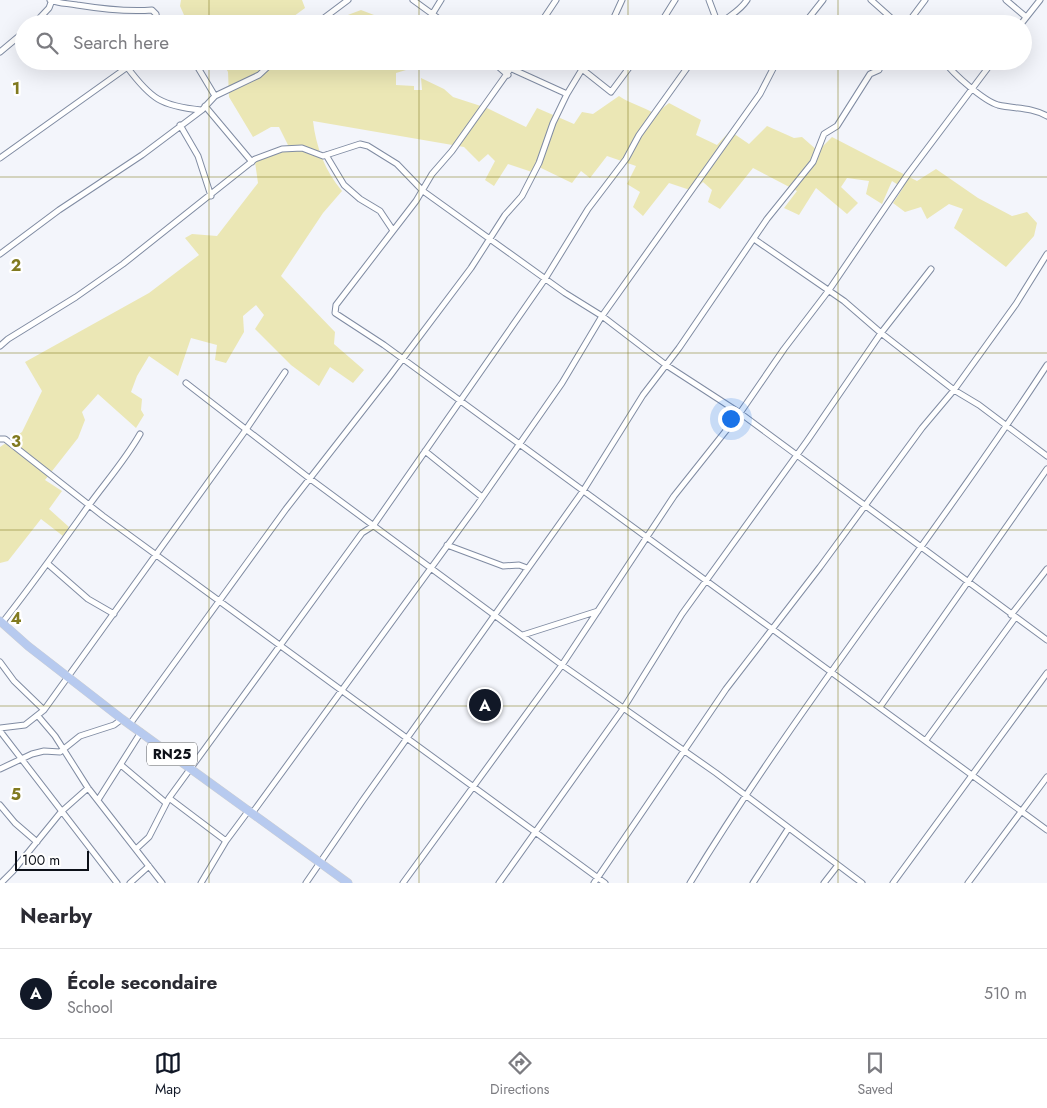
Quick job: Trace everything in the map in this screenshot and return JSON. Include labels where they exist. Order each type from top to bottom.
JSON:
[{"type":"main road","name":"RN25","points":[[1,622],[122,719],[348,883]]},
{"type":"street","points":[[42,15],[49,8],[51,0],[60,4],[100,10],[152,10],[156,15]]},
{"type":"street","points":[[328,15],[348,0]]},
{"type":"street","points":[[413,0],[435,15]]},
{"type":"street","points":[[433,13],[441,0]]},
{"type":"street","points":[[546,15],[556,0]]},
{"type":"street","points":[[615,15],[622,0]]},
{"type":"street","points":[[666,15],[676,0]]},
{"type":"street","points":[[709,0],[716,15]]},
{"type":"street","points":[[732,15],[742,8],[747,0]]},
{"type":"street","points":[[811,15],[823,0]]},
{"type":"street","points":[[871,0],[888,15]]},
{"type":"street","points":[[914,15],[925,0]]},
{"type":"street","points":[[1006,0],[1024,15]]},
{"type":"street","points":[[1028,15],[1040,0]]},
{"type":"street","points":[[0,52],[15,40]]},
{"type":"street","points":[[0,158],[123,70]]},
{"type":"street","points":[[129,70],[141,86],[162,102],[178,108],[203,108],[252,162]]},
{"type":"street","points":[[199,70],[215,96]]},
{"type":"street","points":[[0,254],[59,210],[142,155],[203,108],[215,96],[259,75],[264,70]]},
{"type":"street","points":[[503,70],[508,74]]},
{"type":"street","points":[[511,70],[452,151],[429,178],[423,191],[392,229],[334,309],[338,316],[365,332],[773,628],[1047,830]]},
{"type":"street","points":[[514,70],[567,94]]},
{"type":"street","points":[[130,724],[309,478],[401,359],[490,239],[505,215],[522,196],[539,162],[553,122],[581,70]]},
{"type":"street","points":[[583,70],[611,92],[627,70]]},
{"type":"street","points":[[136,849],[149,837],[168,800],[362,533],[373,526],[545,279],[588,208],[626,159],[638,135],[685,70]]},
{"type":"street","points":[[210,883],[203,881],[226,841],[344,690],[482,497],[567,375],[602,316],[665,230],[693,185],[755,102],[771,70]]},
{"type":"street","points":[[306,883],[583,491],[621,427],[781,200],[814,162],[824,134],[837,126],[870,74],[879,70]]},
{"type":"street","points":[[951,70],[992,103],[1034,109],[1047,116]]},
{"type":"street","points":[[403,883],[562,665],[674,496],[740,413],[784,349],[829,290],[902,181],[987,70]]},
{"type":"street","points":[[180,125],[198,156],[211,196]]},
{"type":"street","points":[[0,346],[108,274],[211,196],[252,162],[282,149],[302,148],[326,155],[360,144],[368,146],[399,166],[423,191],[545,279],[602,316],[666,365],[740,413],[865,504],[1013,617],[1047,640]]},
{"type":"street","points":[[326,155],[344,185],[360,200],[380,211],[392,229]]},
{"type":"street","points":[[754,239],[829,290],[881,334],[954,390],[1047,456]]},
{"type":"street","points":[[594,883],[726,689],[922,428],[954,390],[1016,304],[1047,254]]},
{"type":"street","points":[[499,883],[623,709],[682,614],[881,334],[930,269]]},
{"type":"street","points":[[690,883],[745,796],[922,548],[1047,365]]},
{"type":"street","points":[[116,883],[20,760],[0,729],[25,725],[44,710],[67,675],[114,614],[155,553],[245,431],[285,372]]},
{"type":"street","points":[[186,383],[245,431],[373,526],[862,883]]},
{"type":"street","points":[[1,622],[48,564],[88,506],[118,469],[140,434]]},
{"type":"street","points":[[0,439],[5,439],[88,506],[344,690],[605,883]]},
{"type":"street","points":[[425,451],[482,497]]},
{"type":"street","points":[[880,707],[1047,469]]},
{"type":"street","points":[[447,545],[503,566],[519,565],[527,568]]},
{"type":"street","points":[[48,564],[88,599],[114,614]]},
{"type":"street","points":[[926,740],[1047,569]]},
{"type":"street","points":[[523,635],[598,611]]},
{"type":"street","points":[[0,662],[14,680],[44,710]]},
{"type":"street","points":[[893,883],[1047,673]]},
{"type":"street","points":[[38,716],[88,788],[162,883]]},
{"type":"street","points":[[0,769],[44,751],[56,753],[63,750],[80,736],[114,725],[122,719]]},
{"type":"street","points":[[98,800],[141,732]]},
{"type":"street","points":[[121,765],[226,841]]},
{"type":"street","points":[[968,883],[1047,777]]},
{"type":"street","points":[[0,883],[13,872],[61,812],[88,788]]},
{"type":"street","points":[[0,805],[14,824],[37,842]]},
{"type":"street","points":[[753,883],[788,829]]},
{"type":"street","points":[[824,883],[838,864]]},
{"type":"street","points":[[130,883],[149,866]]},
{"type":"shaded area","points":[[181,0],[302,0],[305,8],[296,15],[184,15],[180,6]]},
{"type":"shaded area","points":[[361,10],[374,15],[348,15]]},
{"type":"shaded area","points":[[227,70],[406,70],[396,73],[396,85],[414,86],[414,90],[422,90],[421,78],[444,89],[453,97],[487,108],[526,127],[537,108],[574,124],[582,112],[593,114],[619,96],[655,114],[669,103],[701,120],[696,135],[717,145],[730,131],[749,144],[767,126],[794,138],[802,137],[818,151],[832,137],[917,181],[936,169],[978,198],[1012,216],[1027,212],[1037,223],[1034,236],[1006,267],[954,228],[963,209],[949,204],[927,219],[921,207],[905,212],[893,203],[903,188],[892,181],[882,204],[866,194],[869,181],[847,178],[841,187],[858,203],[847,214],[816,188],[799,215],[784,208],[797,191],[753,168],[720,209],[708,202],[712,190],[703,182],[693,191],[669,183],[643,216],[633,207],[640,192],[627,184],[636,166],[607,156],[590,178],[581,171],[572,183],[539,167],[532,172],[508,164],[494,186],[485,180],[495,161],[488,154],[479,162],[464,147],[313,121],[316,140],[322,158],[342,191],[323,213],[281,276],[335,332],[334,344],[364,370],[353,383],[330,367],[319,386],[291,365],[255,329],[264,315],[256,305],[243,316],[244,332],[226,363],[215,360],[217,345],[191,338],[178,376],[149,356],[137,376],[131,392],[142,399],[141,410],[144,415],[136,428],[98,394],[82,412],[85,420],[78,438],[45,480],[62,491],[49,509],[69,527],[63,536],[41,519],[8,561],[0,563],[0,447],[22,432],[42,391],[25,362],[149,293],[199,255],[185,238],[192,234],[217,236],[258,183],[255,162],[288,145],[279,127],[271,127],[253,137],[229,97]]},
{"type":"place","name":"École secondaire","points":[[485,705]]}]
